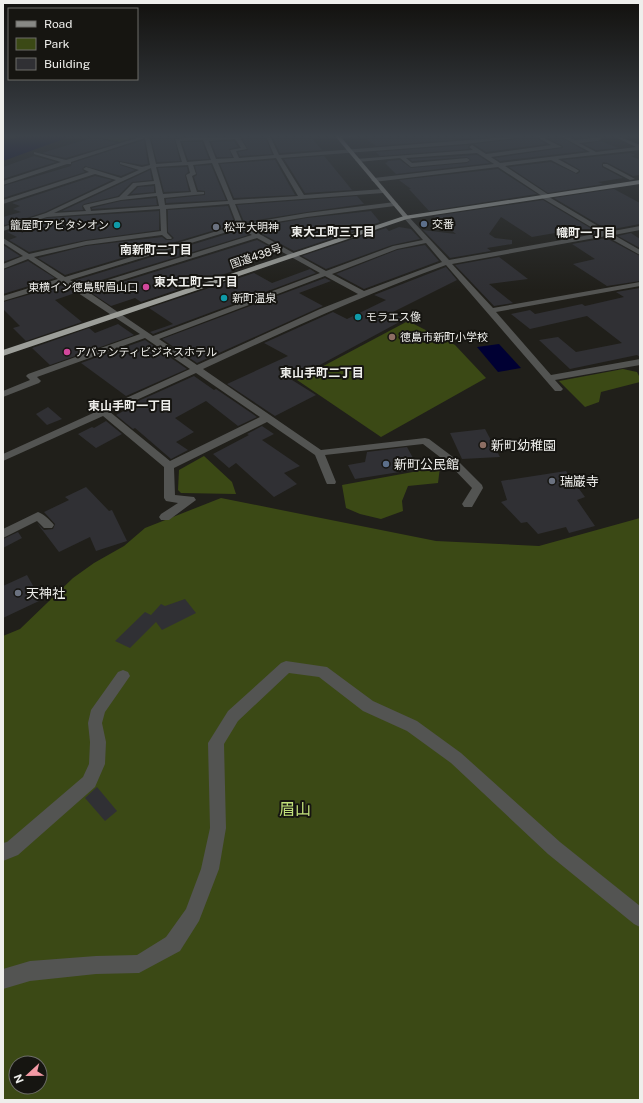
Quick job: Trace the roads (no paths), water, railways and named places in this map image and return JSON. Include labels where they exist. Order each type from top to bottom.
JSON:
[{"type":"highway","name":"国道438号","points":[[3,353],[406,217],[606,187]]},
{"type":"main road","points":[[380,187],[406,217]]},
{"type":"street","points":[[3,202],[47,187]]},
{"type":"street","points":[[3,230],[46,215],[105,187]]},
{"type":"street","points":[[121,198],[132,187]]},
{"type":"street","points":[[158,187],[163,208],[164,233],[175,245]]},
{"type":"street","points":[[192,187],[194,193]]},
{"type":"street","points":[[225,187],[241,226],[324,274],[363,294]]},
{"type":"street","points":[[296,187],[302,198]]},
{"type":"street","points":[[532,187],[605,234],[640,253]]},
{"type":"street","points":[[46,215],[163,208],[383,191]]},
{"type":"street","points":[[89,213],[86,206],[121,198],[202,193]]},
{"type":"street","points":[[3,299],[241,226],[307,215],[395,204]]},
{"type":"street","points":[[406,217],[491,311],[558,389]]},
{"type":"street","points":[[5,454],[104,412],[323,311],[363,294],[446,263],[640,228]]},
{"type":"street","points":[[3,267],[37,253],[86,243],[164,233]]},
{"type":"street","points":[[80,291],[256,236]]},
{"type":"street","points":[[3,240],[116,314],[319,453],[331,482]]},
{"type":"street","points":[[3,394],[36,381],[31,376],[149,337],[395,247],[427,241]]},
{"type":"street","points":[[491,311],[640,284]]},
{"type":"street","points":[[548,378],[640,362]]},
{"type":"street","points":[[104,412],[169,466],[170,498],[190,500],[164,517]]},
{"type":"street","points":[[169,466],[267,418]]},
{"type":"street","points":[[319,453],[425,441],[453,462],[478,488],[468,504]]},
{"type":"street","points":[[3,534],[38,516],[48,525]]},
{"type":"street","points":[[3,979],[30,971],[96,965],[139,964],[173,944],[193,915],[210,869],[218,828],[216,743],[233,716],[286,667],[322,671],[368,706],[412,726],[456,758],[554,848],[640,918]]},
{"type":"street","points":[[3,852],[12,849],[89,782],[97,764],[98,742],[96,723],[98,710],[123,676]]},
{"type":"place","name":"交番","points":[[424,224]]},
{"type":"place","name":"籠屋町アビタシオン","points":[[117,225]]},
{"type":"place","name":"松平大明神","points":[[216,227]]},
{"type":"place","name":"東横イン徳島駅眉山口","points":[[146,287]]},
{"type":"place","name":"新町温泉","points":[[224,298]]},
{"type":"place","name":"モラエス像","points":[[358,317]]},
{"type":"place","name":"徳島市新町小学校","points":[[392,337]]},
{"type":"place","name":"アバァンティビジネスホテル","points":[[67,352]]},
{"type":"place","name":"新町幼稚園","points":[[483,445]]},
{"type":"place","name":"新町公民館","points":[[386,464]]},
{"type":"place","name":"瑞巌寺","points":[[552,481]]},
{"type":"place","name":"天神社","points":[[18,593]]},
{"type":"district","name":"東大工町三丁目","points":[[333,232]]},
{"type":"district","name":"幟町一丁目","points":[[586,233]]},
{"type":"district","name":"南新町二丁目","points":[[156,250]]},
{"type":"district","name":"東大工町二丁目","points":[[196,282]]},
{"type":"district","name":"東山手町二丁目","points":[[322,373]]},
{"type":"district","name":"東山手町一丁目","points":[[130,406]]},
{"type":"park label","name":"眉山","points":[[295,809]]}]
